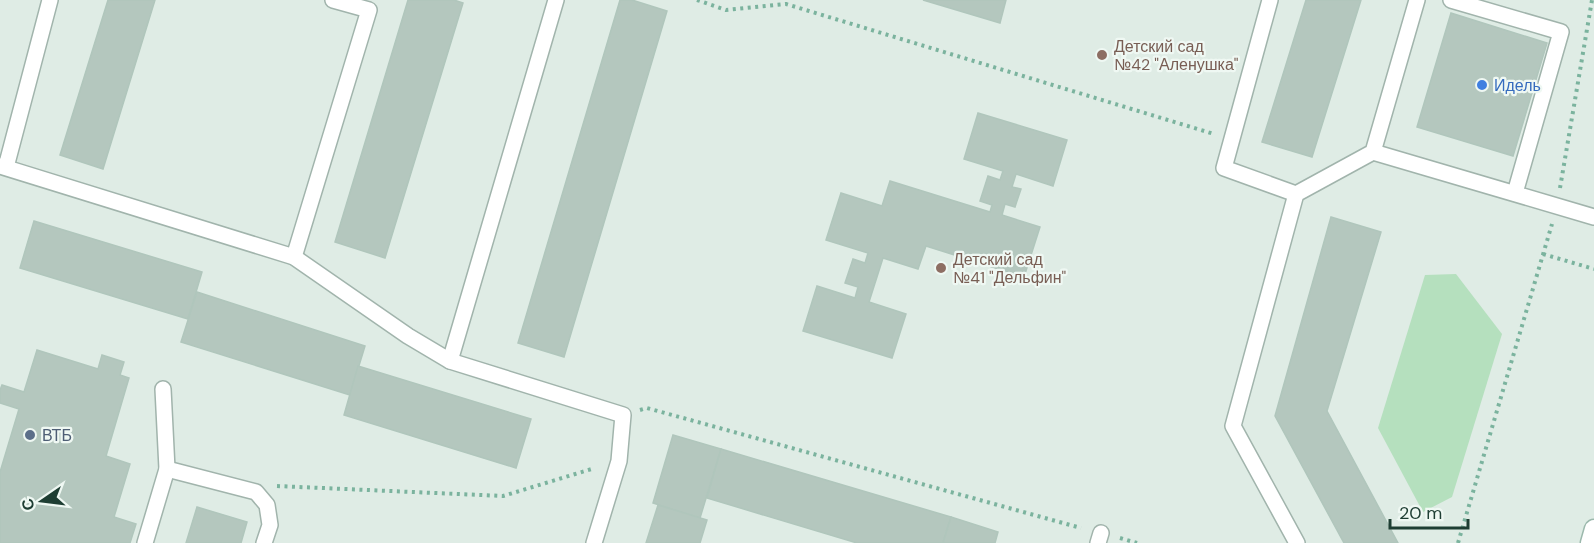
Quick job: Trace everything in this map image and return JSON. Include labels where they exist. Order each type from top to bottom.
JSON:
[{"type":"main road","points":[[1590,543],[1594,529]]},
{"type":"lane","points":[[50,0],[3,167],[294,257],[408,336],[450,361],[623,415],[619,461],[594,543]]},
{"type":"lane","points":[[294,257],[369,10],[333,0]]},
{"type":"lane","points":[[450,361],[556,0]]},
{"type":"lane","points":[[1270,0],[1224,168],[1296,195]]},
{"type":"lane","points":[[1297,543],[1233,426],[1296,195],[1373,152],[1417,0]]},
{"type":"lane","points":[[1451,0],[1561,32],[1515,194]]},
{"type":"lane","points":[[1373,152],[1594,217]]},
{"type":"lane","points":[[145,543],[167,469],[163,389]]},
{"type":"lane","points":[[167,469],[256,492],[267,505],[270,525],[264,543]]},
{"type":"path","points":[[697,0],[726,10],[786,4],[1232,140]]},
{"type":"path","points":[[1458,543],[1557,206],[1592,0]]},
{"type":"path","points":[[1543,254],[1594,269]]},
{"type":"path","points":[[623,415],[647,408],[1099,538],[1137,543]]},
{"type":"path","points":[[256,492],[271,486],[503,496],[619,461]]},
{"type":"green space","points":[[1456,274],[1502,334],[1452,497],[1423,512],[1378,428],[1425,275]]},
{"type":"building","points":[[108,0],[155,0],[103,169],[60,155]]},
{"type":"building","points":[[408,0],[454,0],[463,3],[385,258],[335,242]]},
{"type":"building","points":[[620,0],[632,0],[667,11],[564,357],[518,343]]},
{"type":"building","points":[[923,0],[1006,0],[1000,23]]},
{"type":"building","points":[[1306,0],[1361,0],[1312,157],[1262,142]]},
{"type":"building","name":"Идель","points":[[1451,13],[1547,43],[1513,156],[1417,127]]},
{"type":"building","points":[[978,113],[1067,140],[1053,186],[1016,174],[1012,187],[1021,189],[1015,207],[1005,204],[1002,215],[1040,227],[1024,277],[926,246],[918,269],[883,258],[869,302],[906,314],[892,358],[803,331],[817,286],[855,298],[858,287],[845,283],[853,259],[865,263],[868,253],[826,240],[841,193],[882,206],[890,181],[990,212],[992,205],[980,201],[988,176],[1000,180],[1003,171],[964,159]]},
{"type":"building","points":[[1331,217],[1381,232],[1327,411],[1398,543],[1344,543],[1275,416]]},
{"type":"building","points":[[34,221],[202,272],[188,319],[20,268]]},
{"type":"building","points":[[197,292],[365,346],[350,395],[181,342]]},
{"type":"building","points":[[37,350],[98,369],[102,355],[124,362],[120,375],[129,378],[106,456],[130,464],[114,517],[136,524],[130,543],[0,543],[0,472],[19,409],[0,403],[0,390],[2,385],[24,392]]},
{"type":"building","points":[[358,366],[531,419],[516,468],[344,415]]},
{"type":"building","points":[[673,435],[721,449],[700,518],[653,503]]},
{"type":"building","points":[[721,449],[951,517],[943,543],[857,543],[707,498]]},
{"type":"building","points":[[658,505],[707,520],[700,543],[646,543]]},
{"type":"building","points":[[197,507],[247,522],[241,543],[186,543]]},
{"type":"building","points":[[951,517],[998,532],[995,543],[943,543]]},
{"type":"place","name":"Детский сад №42 \"Аленушка\"","points":[[1102,55]]},
{"type":"place","name":"Идель","points":[[1482,85]]},
{"type":"place","name":"Детский сад №41 \"Дельфин\"","points":[[941,268]]},
{"type":"place","name":"ВТБ","points":[[30,435]]}]
